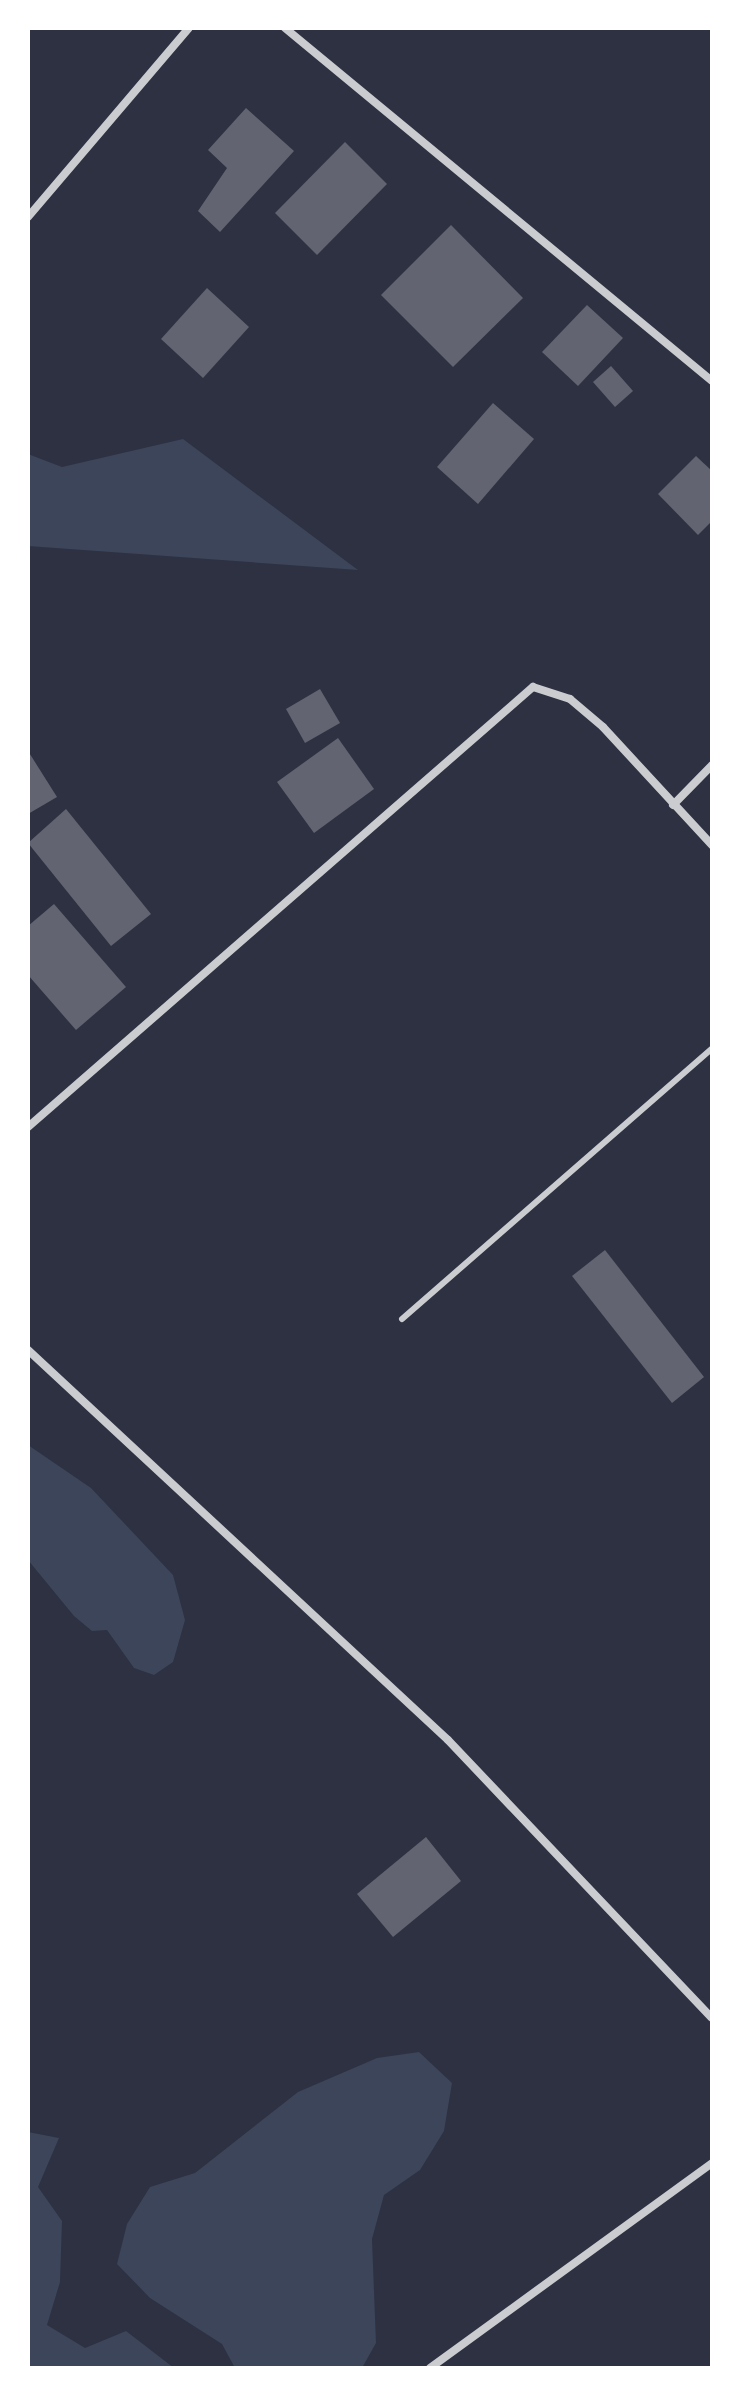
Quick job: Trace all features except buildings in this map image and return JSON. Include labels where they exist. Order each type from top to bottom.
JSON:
[{"type":"street","points":[[28,217],[189,28]]},
{"type":"street","points":[[285,28],[712,381]]},
{"type":"street","points":[[28,1127],[533,687],[570,699],[712,845]]},
{"type":"street","points":[[673,805],[712,765]]},
{"type":"street","points":[[28,1350],[448,1740],[712,2018]]},
{"type":"street","points":[[430,2368],[712,2163]]},
{"type":"lane","points":[[402,1319],[712,1049]]},
{"type":"shaded area","points":[[183,439],[358,570],[28,546],[28,454],[62,467]]},
{"type":"shaded area","points":[[28,1445],[91,1488],[173,1575],[185,1620],[173,1662],[154,1675],[134,1668],[107,1630],[92,1631],[74,1616],[28,1560]]},
{"type":"shaded area","points":[[419,2052],[452,2083],[444,2131],[420,2170],[384,2195],[372,2239],[376,2343],[362,2368],[235,2368],[222,2344],[150,2298],[117,2264],[127,2224],[150,2187],[195,2173],[298,2092],[377,2058]]},
{"type":"shaded area","points":[[28,2132],[59,2138],[38,2187],[62,2221],[60,2282],[47,2325],[85,2348],[126,2331],[174,2368],[28,2368]]}]
